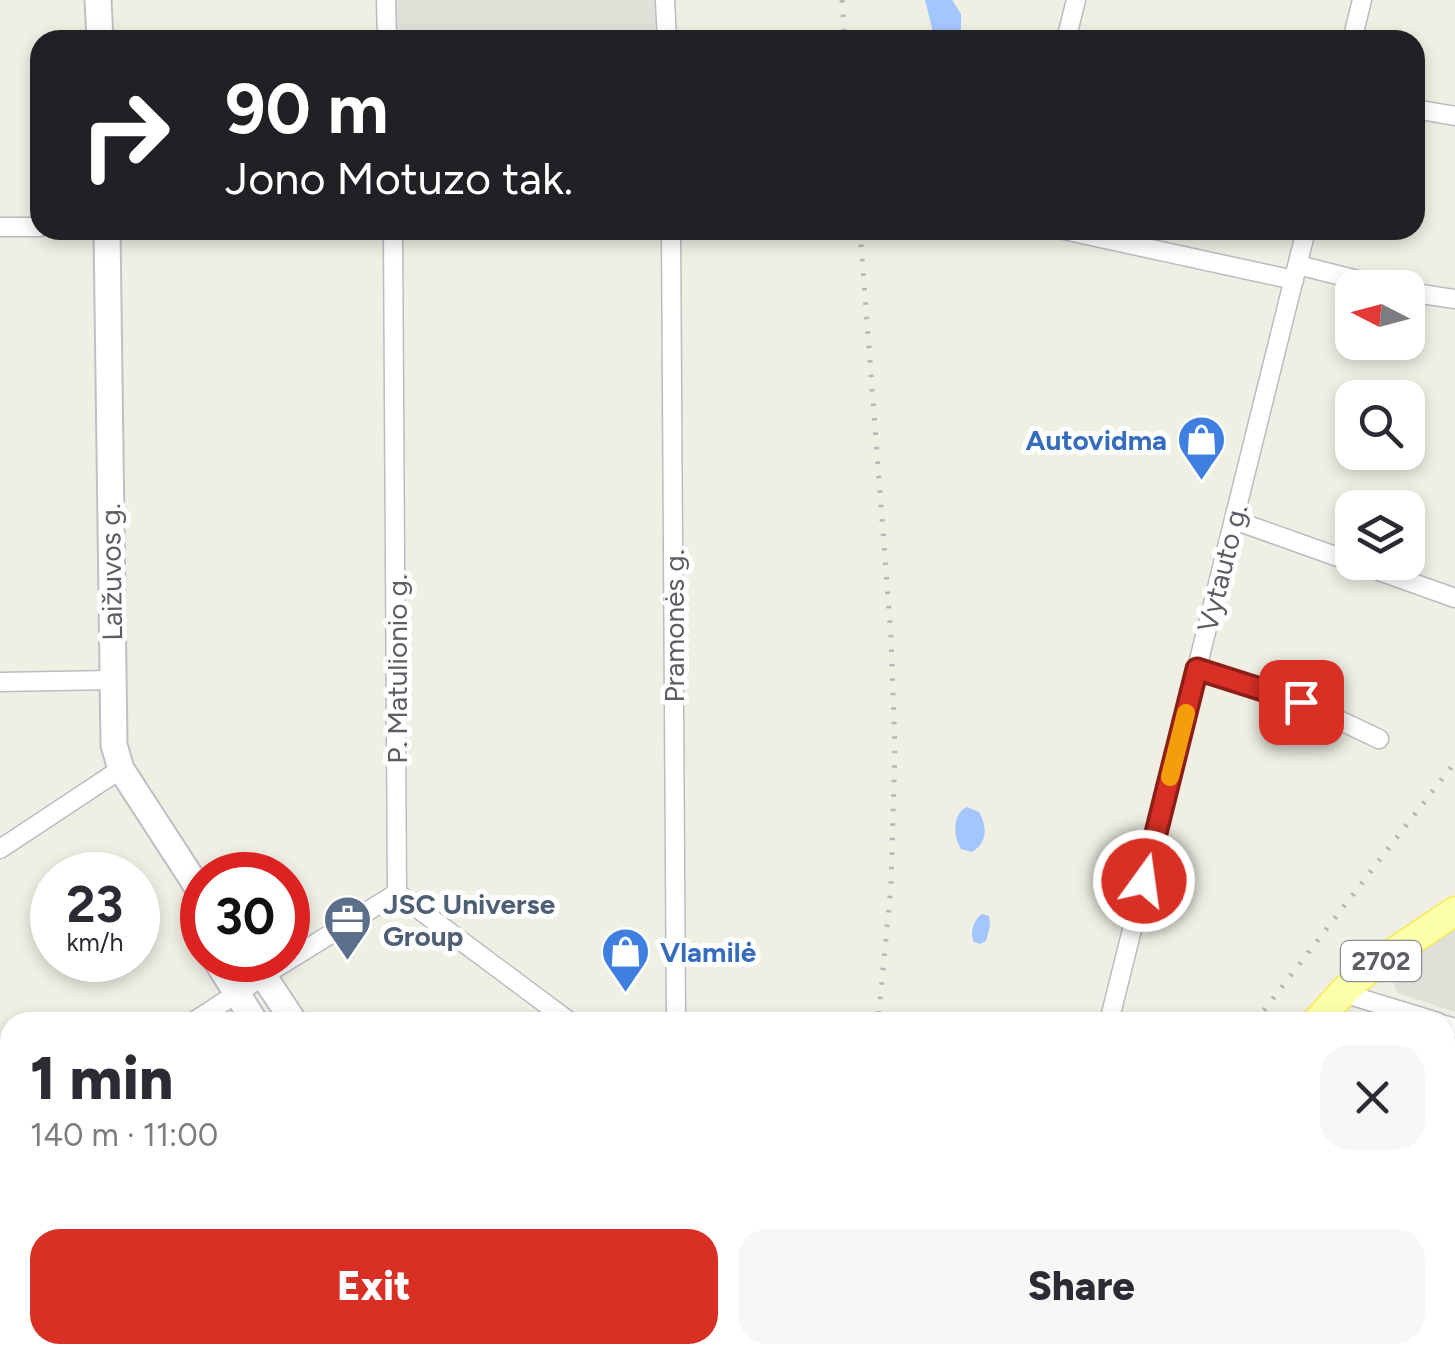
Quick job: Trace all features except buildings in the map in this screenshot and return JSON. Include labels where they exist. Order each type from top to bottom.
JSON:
[{"type":"main road","points":[[98,0],[100,30]]},
{"type":"main road","name":"Laižuvos g.","points":[[107,240],[114,745],[122,769],[180,860]]},
{"type":"main road","name":"2702","points":[[1325,1012],[1372,967],[1455,911]]},
{"type":"main road","points":[[229,982],[248,1012]]},
{"type":"main road","points":[[267,982],[287,1012]]},
{"type":"street","points":[[386,0],[387,30]]},
{"type":"street","points":[[665,0],[666,30]]},
{"type":"street","points":[[1068,30],[1076,0]]},
{"type":"street","points":[[1354,30],[1362,0]]},
{"type":"street","points":[[1425,111],[1455,116]]},
{"type":"street","points":[[0,227],[30,227]]},
{"type":"street","name":"P. Matulionio g.","points":[[393,240],[397,893]]},
{"type":"street","name":"Pramonės g.","points":[[671,240],[676,1012]]},
{"type":"street","points":[[1119,240],[1335,279]]},
{"type":"street","name":"Vytauto g.","points":[[1111,1012],[1304,240]]},
{"type":"street","points":[[1425,295],[1455,299]]},
{"type":"street","points":[[1234,520],[1335,556]]},
{"type":"street","points":[[1404,580],[1455,598]]},
{"type":"street","points":[[1197,669],[1301,702],[1379,739]]},
{"type":"street","points":[[0,682],[112,680]]},
{"type":"street","points":[[0,848],[122,769]]},
{"type":"street","points":[[310,940],[397,893],[557,1012]]},
{"type":"street","points":[[208,1012],[236,994],[246,982]]},
{"type":"street","points":[[1347,988],[1356,996],[1405,1012]]},
{"type":"shaded area","points":[[393,0],[660,0],[661,30],[394,30]]},
{"type":"shaded area","points":[[1455,921],[1455,1012],[1397,993],[1392,979],[1397,965]]},
{"type":"water","points":[[925,0],[952,0],[961,14],[961,30],[932,28]]},
{"type":"water","points":[[967,807],[979,812],[985,829],[981,844],[972,852],[961,849],[955,832],[956,820]]},
{"type":"water","points":[[982,914],[989,916],[990,926],[986,941],[980,944],[974,942],[972,931]]},
{"type":"railway","points":[[842,0],[844,30]]},
{"type":"railway","points":[[861,240],[891,637],[895,748],[891,886],[879,1012]]},
{"type":"railway","points":[[1263,1012],[1455,762]]},
{"type":"slow traffic","points":[[1170,777],[1186,713]]},
{"type":"place","name":"Autovidma","points":[[1202,482]]},
{"type":"place","name":"JSC Universe Group","points":[[348,962]]},
{"type":"place","name":"Vlamilė","points":[[625,994]]},
{"type":"route","points":[[1144,881],[1197,669],[1301,702]]}]
